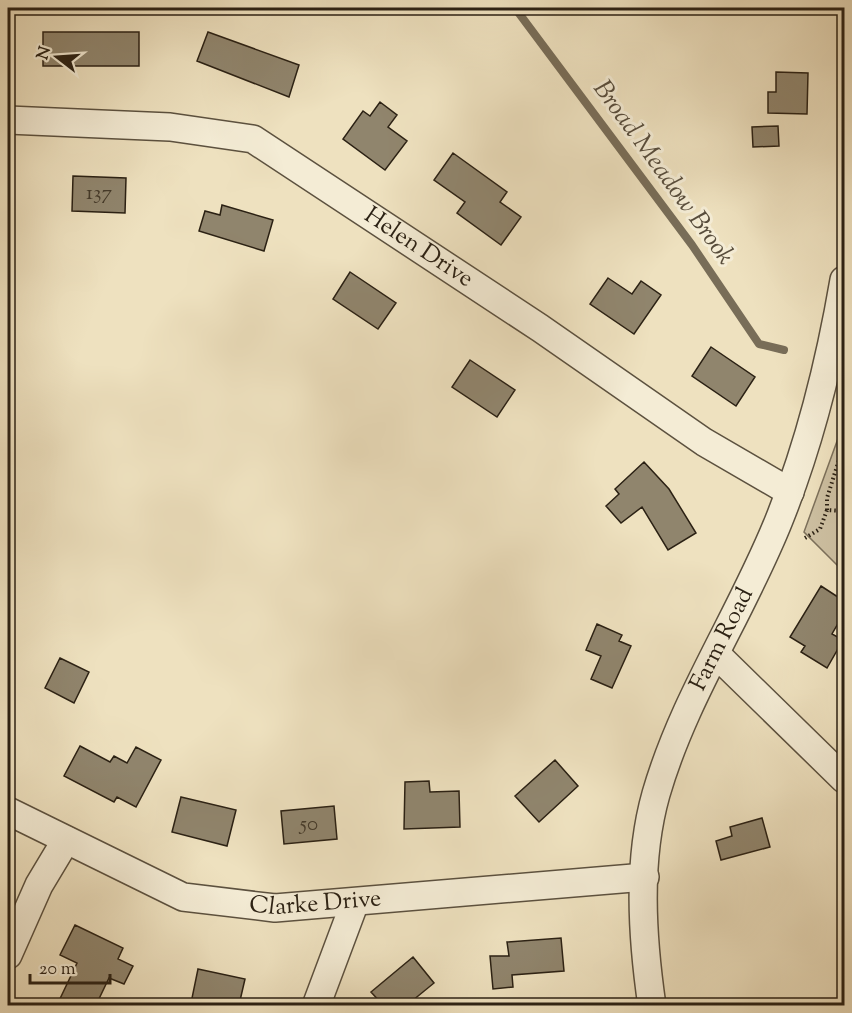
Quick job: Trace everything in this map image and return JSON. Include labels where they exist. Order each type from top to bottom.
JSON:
[{"type":"street","name":"Helen Drive","points":[[8,120],[170,126],[253,140],[540,328],[704,442],[789,492]]},
{"type":"street","name":"Farm Road","points":[[652,1005],[643,913],[645,877],[656,795],[676,738],[755,576],[789,492],[817,408],[844,280]]},
{"type":"street","points":[[716,654],[844,779]]},
{"type":"street","name":"Clarke Drive","points":[[8,811],[183,897],[275,908],[645,877]]},
{"type":"street","points":[[8,955],[39,885],[66,840]]},
{"type":"street","points":[[316,1005],[355,902]]},
{"type":"path","points":[[805,538],[820,530],[827,510],[827,498],[844,444]]},
{"type":"path","points":[[827,510],[844,511]]},
{"type":"shaded area","points":[[844,422],[844,572],[804,532]]},
{"type":"building","points":[[43,32],[139,32],[139,66],[43,66]]},
{"type":"building","points":[[208,32],[299,65],[289,97],[197,61]]},
{"type":"building","points":[[776,72],[808,73],[807,114],[768,113],[768,92],[776,92]]},
{"type":"building","points":[[380,102],[397,115],[388,127],[407,141],[385,170],[343,139],[363,111],[370,116]]},
{"type":"building","points":[[778,126],[779,146],[753,147],[752,127]]},
{"type":"building","points":[[453,153],[507,192],[500,202],[521,217],[501,245],[457,213],[465,202],[434,180]]},
{"type":"building","points":[[73,176],[126,178],[125,213],[72,211]]},
{"type":"building","points":[[222,205],[273,220],[264,251],[199,231],[205,211],[220,215]]},
{"type":"building","points":[[350,272],[396,303],[378,329],[333,299]]},
{"type":"building","points":[[608,278],[632,294],[641,281],[661,295],[634,334],[590,304]]},
{"type":"building","points":[[711,347],[755,377],[736,406],[692,376]]},
{"type":"building","points":[[470,360],[515,390],[497,417],[452,387]]},
{"type":"building","points":[[644,462],[669,489],[696,533],[668,550],[642,507],[621,523],[606,506],[619,494],[615,489]]},
{"type":"building","points":[[821,586],[844,601],[844,613],[832,634],[843,640],[827,668],[801,652],[805,646],[790,637]]},
{"type":"building","points":[[597,624],[622,635],[619,641],[631,646],[612,688],[591,679],[601,656],[586,650]]},
{"type":"building","points":[[60,658],[89,672],[74,703],[45,688]]},
{"type":"building","points":[[80,746],[110,762],[114,756],[127,763],[136,747],[161,760],[136,807],[117,797],[114,802],[64,776]]},
{"type":"building","points":[[555,760],[578,786],[539,822],[515,796]]},
{"type":"building","points":[[429,781],[430,792],[459,791],[460,827],[404,829],[405,782]]},
{"type":"building","points":[[181,797],[236,810],[227,846],[172,832]]},
{"type":"building","points":[[334,806],[337,839],[284,844],[281,811]]},
{"type":"building","points":[[762,818],[770,847],[721,860],[716,841],[732,836],[730,827]]},
{"type":"building","points":[[75,925],[123,948],[118,959],[133,966],[124,984],[109,978],[96,1005],[57,1005],[77,963],[60,955]]},
{"type":"building","points":[[561,938],[564,971],[512,975],[513,987],[493,989],[490,956],[509,956],[507,942]]},
{"type":"building","points":[[413,957],[434,983],[407,1005],[383,1005],[371,992]]},
{"type":"building","points":[[198,969],[245,979],[239,1005],[191,1003]]},
{"type":"waterway","name":"Broad Meadow Brook","points":[[515,8],[692,245],[759,344],[784,350]]}]
